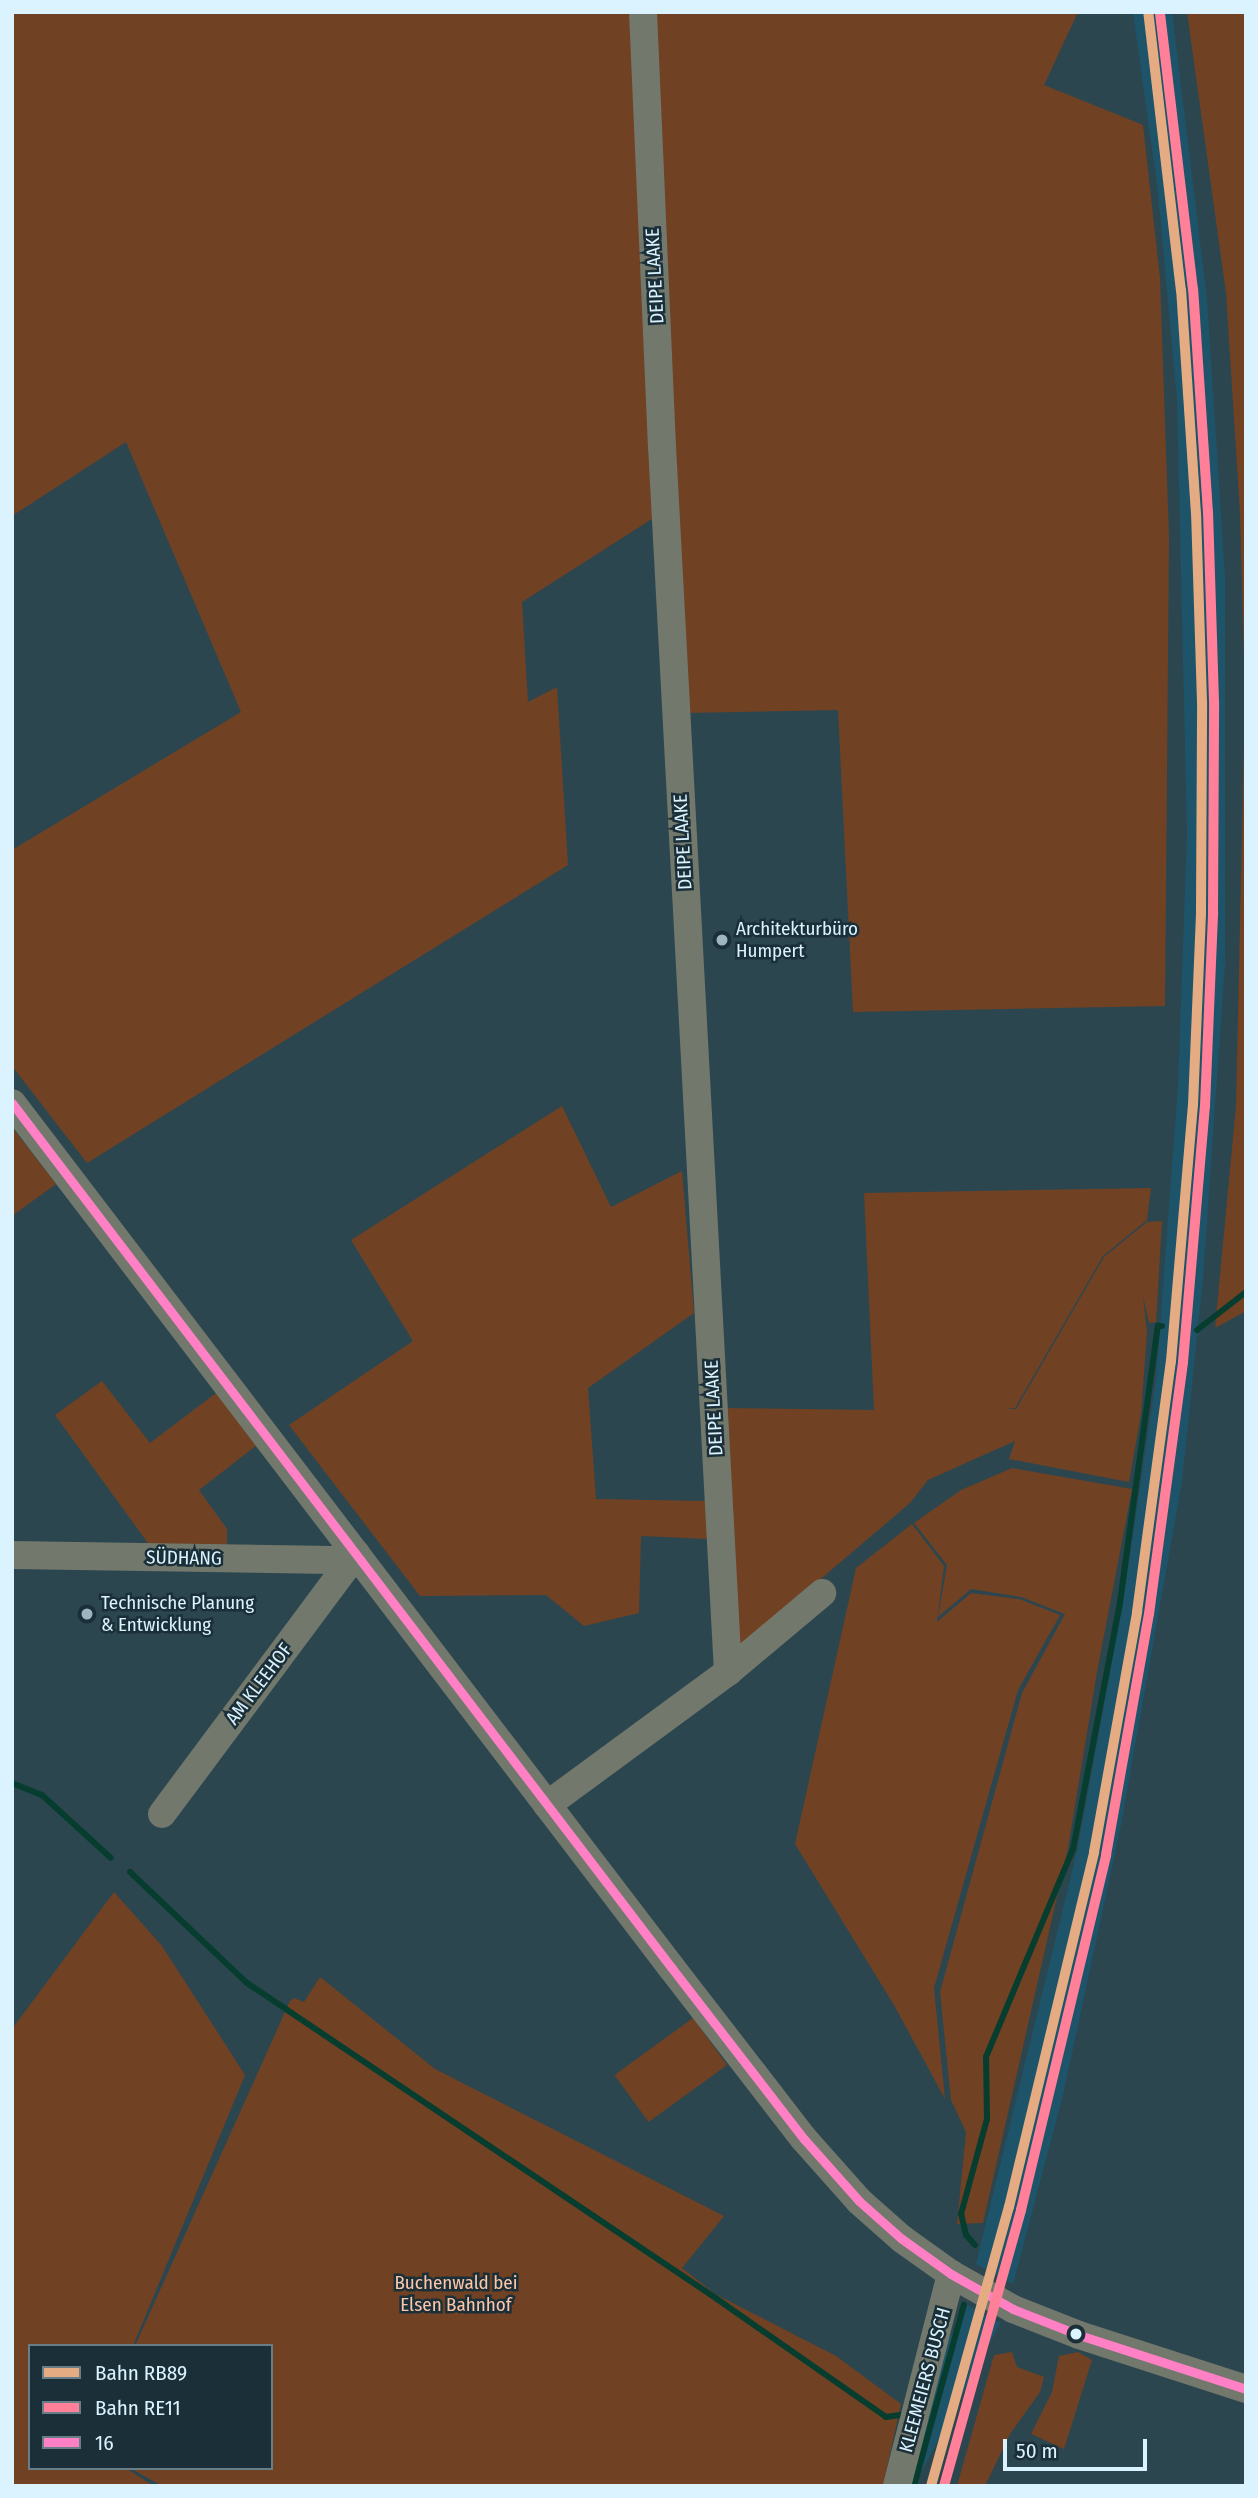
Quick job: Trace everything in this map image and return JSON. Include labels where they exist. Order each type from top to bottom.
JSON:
[{"type":"street","name":"DEIPE LAAKE","points":[[643,12],[662,446],[728,1672]]},
{"type":"street","points":[[12,1103],[804,2139],[859,2201],[902,2239],[951,2274],[1013,2309],[1246,2389]]},
{"type":"street","name":"SÜDHANG","points":[[12,1555],[333,1560],[356,1554]]},
{"type":"street","name":"AM KLEEHOF","points":[[162,1814],[356,1554]]},
{"type":"street","points":[[547,1805],[728,1672],[822,1593]]},
{"type":"street","name":"KLEEMEIERS BUSCH","points":[[897,2486],[951,2274]]},
{"type":"shaded area","points":[[1133,12],[1172,12],[1207,299],[1225,577],[1225,963],[1203,1279],[1182,1481],[1121,1825],[1063,2095],[1013,2284],[976,2264],[1078,1847],[1123,1602],[1156,1380],[1178,1086],[1187,834],[1177,400],[1158,192]]},
{"type":"shaded area","points":[[967,2305],[1001,2323],[914,2486],[907,2486],[879,2471]]},
{"type":"green space","points":[[12,12],[630,12],[655,517],[522,602],[528,702],[557,687],[568,865],[87,1163],[12,1066],[12,850],[241,712],[126,442],[12,516]]},
{"type":"green space","points":[[653,12],[1078,12],[1044,85],[1143,125],[1160,278],[1169,537],[1165,1006],[853,1012],[838,710],[686,713]]},
{"type":"green space","points":[[1187,12],[1246,12],[1246,1311],[1215,1328],[1236,1106],[1245,697],[1240,513],[1226,293]]},
{"type":"green space","points":[[562,1106],[611,1207],[682,1171],[694,1313],[588,1388],[596,1499],[706,1501],[708,1539],[641,1536],[639,1613],[584,1626],[546,1595],[420,1596],[289,1425],[413,1341],[351,1240]]},
{"type":"green space","points":[[12,1127],[56,1184],[12,1216]]},
{"type":"green space","points":[[1151,1188],[1147,1220],[1103,1256],[1015,1408],[1004,1409],[1016,1409],[1104,1257],[1147,1222],[1162,1221],[1156,1322],[1149,1323],[1143,1296],[1147,1332],[1141,1414],[1129,1482],[1009,1459],[1015,1441],[928,1480],[910,1503],[735,1652],[721,1408],[874,1410],[864,1193]]},
{"type":"green space","points":[[102,1381],[150,1443],[216,1393],[257,1445],[199,1490],[227,1529],[227,1546],[150,1546],[55,1415]]},
{"type":"green space","points":[[1012,1468],[1132,1489],[1097,1672],[1068,1848],[983,2223],[957,2224],[966,2132],[951,2100],[940,1992],[1022,1693],[1065,1614],[1021,1597],[971,1589],[938,1617],[947,1565],[914,1523],[961,1490]]},
{"type":"green space","points":[[912,1524],[944,1566],[937,1622],[971,1593],[1019,1599],[1060,1615],[1018,1690],[934,1988],[945,2099],[894,2005],[795,1844],[856,1568]]},
{"type":"green space","points":[[114,1892],[162,1946],[245,2075],[134,2344],[28,2344],[28,2470],[128,2470],[154,2486],[12,2486],[12,2029]]},
{"type":"green space","name":"Buchenwald bei Elsen Bahnhof","points":[[320,1977],[435,2069],[724,2216],[682,2268],[715,2294],[836,2356],[901,2404],[883,2486],[162,2486],[134,2470],[273,2470],[273,2344],[136,2344],[290,2001],[294,1998],[304,2002]]},
{"type":"green space","points":[[693,2018],[727,2065],[649,2122],[615,2075]]},
{"type":"green space","points":[[1012,2352],[1017,2367],[1044,2377],[1040,2392],[1010,2434],[985,2486],[957,2486],[994,2355]]},
{"type":"green space","points":[[1078,2352],[1092,2360],[1064,2449],[1031,2434],[1052,2392],[1059,2356]]},
{"type":"waterway","points":[[1197,1330],[1246,1292]]},
{"type":"waterway","points":[[975,2245],[966,2235],[961,2214],[987,2119],[986,2057],[1073,1849],[1120,1602],[1158,1326],[1162,1326]]},
{"type":"waterway","points":[[12,1783],[42,1795],[111,1858]]},
{"type":"waterway","points":[[130,1872],[247,1983],[717,2299],[886,2417],[907,2414]]},
{"type":"waterway","points":[[914,2486],[964,2305]]},
{"type":"rail line","name":"RB89","points":[[931,2486],[1009,2207],[1094,1852],[1137,1612],[1171,1361],[1193,1105],[1201,912],[1202,702],[1196,514],[1181,291],[1148,12]]},
{"type":"rail line","name":"RE11","points":[[944,2486],[1021,2210],[1106,1855],[1149,1614],[1183,1362],[1205,1106],[1213,912],[1214,702],[1208,513],[1193,290],[1160,12]]},
{"type":"transit line","name":"16","points":[[12,1103],[671,1967],[804,2139],[859,2201],[902,2239],[951,2274],[1013,2309],[1079,2335],[1246,2389]]},
{"type":"place","name":"Architekturbüro Humpert","points":[[722,940]]},
{"type":"place","name":"Technische Planung & Entwicklung","points":[[87,1614]]}]
